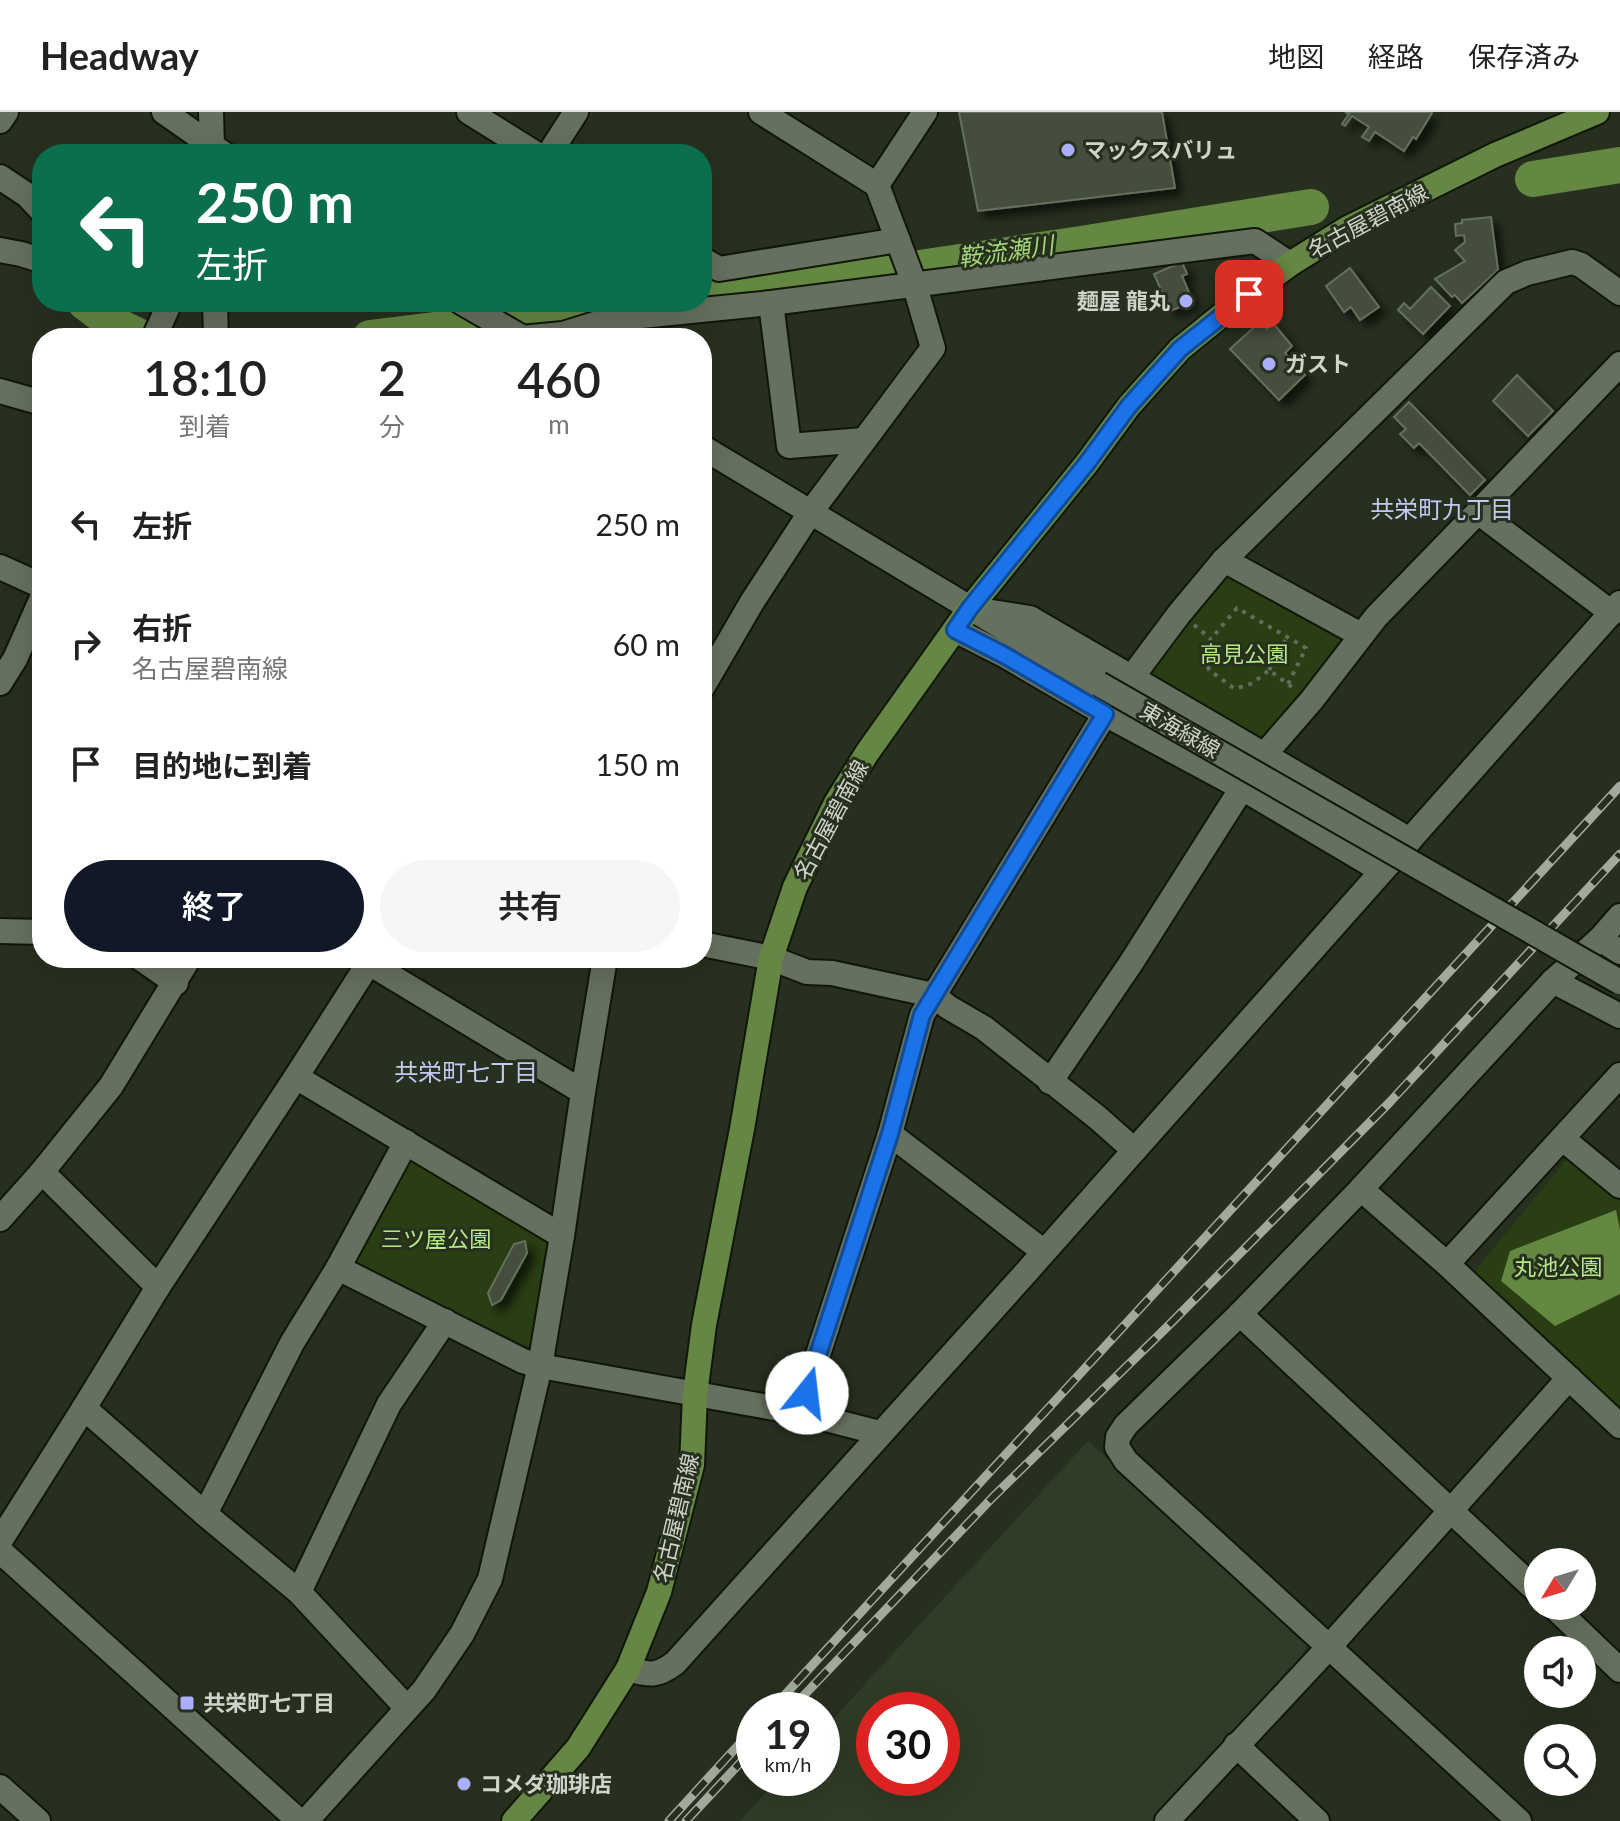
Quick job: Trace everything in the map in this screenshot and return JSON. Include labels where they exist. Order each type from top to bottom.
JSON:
[{"type":"main road","name":"名古屋碧南線","points":[[514,1821],[578,1748],[628,1669],[659,1592],[692,1465],[695,1394],[704,1325],[771,958],[795,887],[836,803],[867,753],[970,608],[1129,406],[1180,349],[1290,264],[1348,228],[1495,155],[1597,112]]},
{"type":"street","points":[[0,121],[6,112]]},
{"type":"street","points":[[164,112],[207,144]]},
{"type":"street","points":[[211,112],[215,144]]},
{"type":"street","points":[[469,112],[520,144]]},
{"type":"street","points":[[555,144],[576,112]]},
{"type":"street","points":[[712,648],[752,602],[810,513],[933,348],[913,281],[877,185],[761,112]]},
{"type":"street","points":[[877,185],[925,112]]},
{"type":"street","points":[[0,177],[32,200]]},
{"type":"street","points":[[712,309],[913,281],[1255,241],[1290,264]]},
{"type":"street","points":[[712,265],[719,269],[900,244]]},
{"type":"street","points":[[0,250],[32,257]]},
{"type":"street","points":[[1132,677],[1224,560],[1506,282],[1527,273],[1572,262],[1620,293]]},
{"type":"street","points":[[771,303],[789,446],[864,440]]},
{"type":"street","points":[[478,312],[506,328]]},
{"type":"street","points":[[582,328],[611,319],[681,312]]},
{"type":"street","points":[[1050,1082],[1131,963],[1242,788],[1361,635],[1620,364]]},
{"type":"street","points":[[0,391],[32,400]]},
{"type":"street","name":"東海緑線","points":[[712,453],[1099,684],[1620,982]]},
{"type":"street","points":[[628,1669],[648,1674],[661,1673],[675,1663],[1616,608],[1478,512]]},
{"type":"street","points":[[1224,560],[1361,635]]},
{"type":"street","points":[[0,567],[32,581]]},
{"type":"street","points":[[970,608],[1030,618],[1410,840]]},
{"type":"street","points":[[0,683],[32,621]]},
{"type":"street","points":[[955,630],[1242,788],[1382,871]]},
{"type":"street","points":[[802,1413],[812,1373],[890,1134],[922,1015],[1105,714]]},
{"type":"street","points":[[1519,1821],[1126,1461],[1117,1447],[1118,1437],[1126,1425],[1240,1314],[1361,1189],[1553,981],[1610,945],[1620,916]]},
{"type":"street","points":[[0,931],[32,932]]},
{"type":"street","points":[[712,946],[771,958],[807,972],[832,973],[933,995],[984,1028],[1134,1150]]},
{"type":"street","points":[[154,968],[176,983]]},
{"type":"street","points":[[0,1219],[111,1086],[184,968]]},
{"type":"street","points":[[0,1541],[158,1287],[366,968]]},
{"type":"street","points":[[384,968],[583,1092]]},
{"type":"street","points":[[306,1821],[424,1690],[462,1634],[490,1579],[540,1366],[603,968]]},
{"type":"street","points":[[1553,981],[1620,1016]]},
{"type":"street","points":[[1447,1264],[1620,1075]]},
{"type":"street","points":[[296,1077],[562,1236]]},
{"type":"street","points":[[890,1134],[1043,1251]]},
{"type":"street","points":[[1563,1139],[1620,1186]]},
{"type":"street","points":[[205,1514],[292,1343],[338,1268],[406,1142]]},
{"type":"street","points":[[42,1172],[158,1287]]},
{"type":"street","points":[[1361,1189],[1447,1264],[1620,1426]]},
{"type":"street","points":[[338,1268],[523,1361],[802,1413],[880,1433]]},
{"type":"street","points":[[1240,1314],[1524,1579]]},
{"type":"street","points":[[299,1592],[389,1404],[445,1321]]},
{"type":"street","points":[[1167,1821],[1329,1647],[1569,1378]]},
{"type":"street","points":[[84,1408],[299,1592],[407,1708]]},
{"type":"street","points":[[0,1551],[299,1821]]},
{"type":"street","points":[[1568,1620],[1620,1670]]},
{"type":"street","points":[[1236,1745],[1317,1821]]},
{"type":"street","points":[[0,1787],[38,1821]]},
{"type":"path","points":[[1287,637],[1269,670],[1253,683],[1235,689],[1209,670],[1204,654],[1211,639],[1237,608],[1306,648],[1288,684]]},
{"type":"path","points":[[1269,670],[1311,701]]},
{"type":"shaded area","points":[[1616,1210],[1620,1230],[1620,1294],[1555,1326],[1501,1281],[1510,1251]]},
{"type":"shaded area","points":[[1088,1441],[1307,1643],[1303,1655],[1154,1821],[740,1821],[763,1796],[840,1796],[840,1711],[856,1694],[856,1796],[960,1796],[960,1692],[858,1692]]},
{"type":"green space","name":"高見公園","points":[[1232,573],[1341,633],[1340,646],[1270,736],[1261,739],[1153,677],[1149,666],[1223,578]]},
{"type":"green space","name":"三ツ屋公園","points":[[416,1158],[547,1241],[534,1343],[529,1347],[355,1265],[352,1256],[405,1162]]},
{"type":"green space","name":"丸池公園","points":[[1567,1159],[1578,1161],[1620,1200],[1620,1408],[1474,1276],[1477,1268]]},
{"type":"building","name":"マックスバリュ","points":[[959,112],[1162,112],[1175,188],[978,211]]},
{"type":"building","points":[[1345,112],[1432,113],[1416,139],[1413,137],[1404,151],[1375,132],[1369,141],[1362,137],[1369,127],[1352,116],[1345,126],[1342,124],[1349,114]]},
{"type":"building","points":[[1491,217],[1498,270],[1462,303],[1435,279],[1465,261],[1455,250],[1465,242],[1464,235],[1456,236],[1455,224],[1462,223],[1462,220]]},
{"type":"building","points":[[1182,262],[1187,274],[1182,276],[1193,302],[1170,311],[1154,274]]},
{"type":"building","points":[[1350,268],[1379,307],[1360,320],[1351,307],[1344,312],[1326,286]]},
{"type":"building","points":[[1431,287],[1450,306],[1423,334],[1398,310],[1404,303],[1410,309]]},
{"type":"building","name":"ガスト","points":[[1261,321],[1267,329],[1273,323],[1292,346],[1285,353],[1305,375],[1279,400],[1230,349]]},
{"type":"building","points":[[1517,375],[1553,411],[1528,436],[1493,401]]},
{"type":"building","points":[[1409,402],[1485,480],[1470,495],[1419,443],[1414,448],[1400,434],[1406,429],[1394,417]]},
{"type":"building","points":[[525,1241],[527,1253],[501,1300],[492,1305],[488,1293],[514,1244]]},
{"type":"waterway","name":"鞍流瀬川","points":[[1533,179],[1620,165]]},
{"type":"waterway","name":"鞍流瀬川","points":[[712,296],[873,275],[1311,207]]},
{"type":"waterway","name":"鞍流瀬川","points":[[98,312],[121,328]]},
{"type":"waterway","name":"鞍流瀬川","points":[[450,328],[579,312]]},
{"type":"railway","points":[[788,1692],[1620,786]]},
{"type":"railway","points":[[807,1692],[993,1497],[1389,1103],[1620,854]]},
{"type":"railway","points":[[669,1821],[736,1748]]},
{"type":"railway","points":[[686,1821],[736,1767]]},
{"type":"place","name":"マックスバリュ","points":[[1068,150]]},
{"type":"place","name":"麺屋 龍丸","points":[[1186,301]]},
{"type":"place","name":"ガスト","points":[[1269,364]]},
{"type":"place","name":"共栄町七丁目","points":[[187,1703]]},
{"type":"place","name":"コメダ珈琲店","points":[[464,1784]]},
{"type":"district","name":"共栄町九丁目","points":[[1442,510]]},
{"type":"district","name":"共栄町七丁目","points":[[466,1073]]},
{"type":"route","points":[[807,1393],[890,1134],[922,1015],[1105,714],[955,630],[1129,406],[1180,349],[1249,294]]}]
